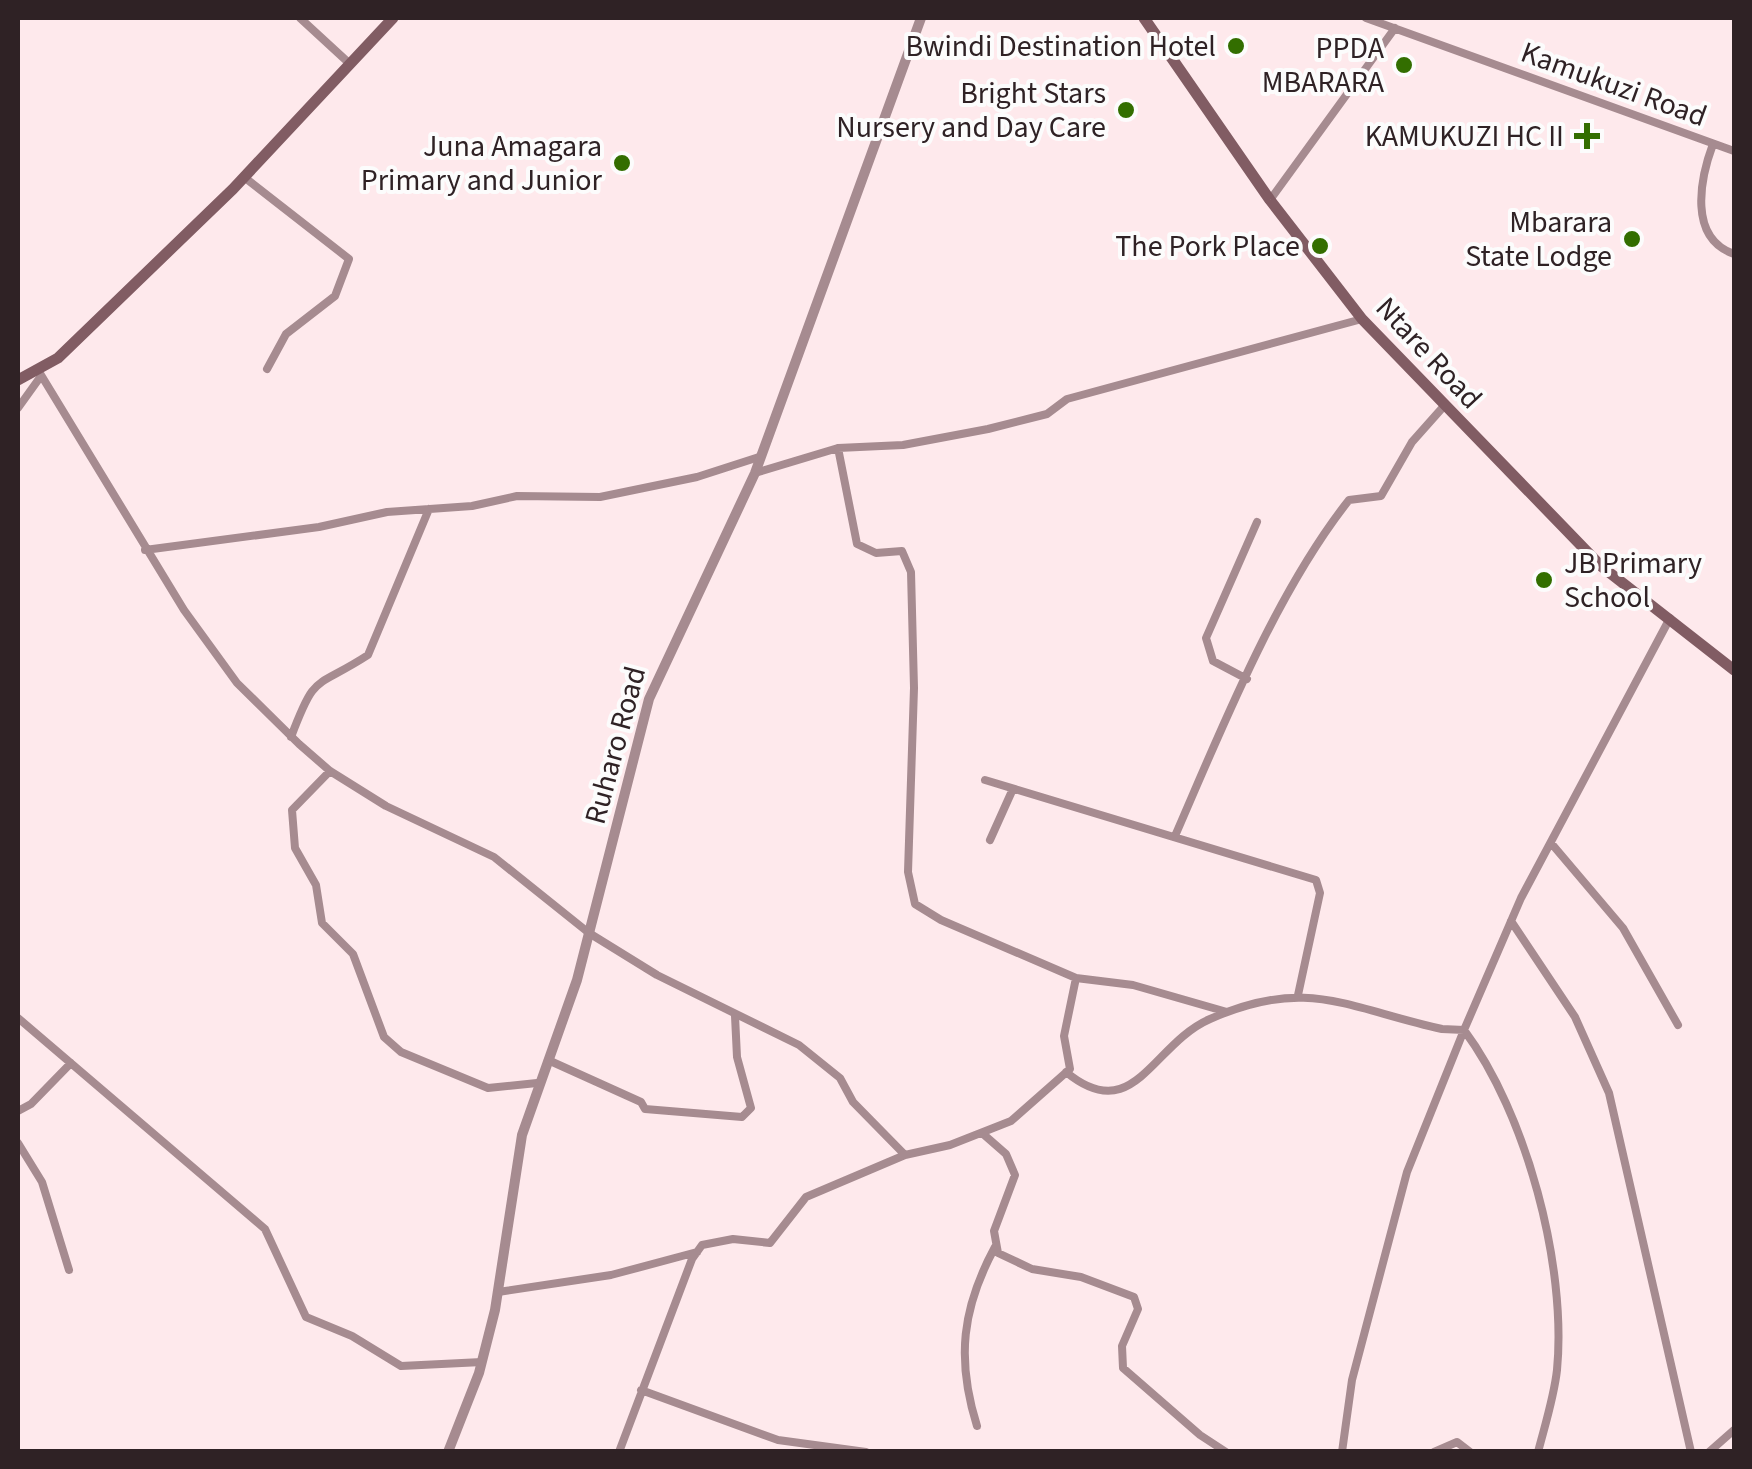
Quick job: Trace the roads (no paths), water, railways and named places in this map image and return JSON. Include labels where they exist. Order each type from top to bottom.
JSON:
[{"type":"main road","points":[[18,380],[40,373],[58,358],[244,177],[393,18]]},
{"type":"main road","name":"Ntare Road","points":[[1144,18],[1270,200],[1362,320],[1601,566],[1734,670]]},
{"type":"street","points":[[300,18],[350,64]]},
{"type":"street","name":"Ruharo Road","points":[[448,1452],[482,1362],[498,1292],[515,1164],[537,1083],[577,980],[656,680],[756,473],[758,457],[921,18]]},
{"type":"street","name":"Kamukuzi Road","points":[[1366,18],[1734,152]]},
{"type":"street","points":[[1270,200],[1394,28]]},
{"type":"street","points":[[1714,144],[1700,190],[1706,228],[1718,248],[1734,254]]},
{"type":"street","points":[[244,177],[349,259],[335,296],[286,334],[267,370]]},
{"type":"street","points":[[756,473],[838,448],[903,445],[988,429],[1047,414],[1067,399],[1362,320]]},
{"type":"street","points":[[18,408],[40,373],[145,550],[237,683],[330,771],[386,806],[494,857],[589,932],[656,975],[799,1046],[840,1078],[853,1102],[905,1155]]},
{"type":"street","points":[[1175,836],[1311,556],[1349,500],[1381,496],[1412,442],[1444,406]]},
{"type":"street","points":[[838,448],[856,544],[876,553],[902,550],[911,572],[914,688],[910,892],[916,904],[941,920],[1076,978],[1133,985],[1227,1012]]},
{"type":"street","points":[[145,550],[517,496],[600,497],[697,476],[758,457]]},
{"type":"street","points":[[292,737],[304,699],[313,688],[327,675],[368,656],[428,509]]},
{"type":"street","points":[[1248,679],[1213,662],[1206,638],[1257,522]]},
{"type":"street","points":[[1342,1452],[1352,1380],[1407,1172],[1511,921],[1670,618]]},
{"type":"street","points":[[330,771],[292,810],[295,848],[316,885],[322,923],[352,954],[384,1037],[401,1052],[488,1088],[537,1083]]},
{"type":"street","points":[[985,780],[1316,880],[1320,893],[1298,995]]},
{"type":"street","points":[[990,840],[1012,791]]},
{"type":"street","points":[[1551,843],[1623,928],[1678,1025]]},
{"type":"street","points":[[1511,921],[1575,1017],[1609,1093],[1690,1452]]},
{"type":"street","points":[[498,1292],[611,1275],[697,1252],[713,1240],[770,1243],[806,1198],[905,1155],[982,1133],[1021,1116],[1070,1070],[1065,1024],[1076,978]]},
{"type":"street","points":[[1066,1072],[1092,1092],[1112,1093],[1134,1083],[1190,1029],[1227,1012],[1298,995],[1442,1029],[1464,1030],[1486,1056],[1513,1120],[1545,1229],[1557,1370],[1538,1452]]},
{"type":"street","points":[[546,1059],[641,1102],[645,1110],[742,1117],[751,1108],[737,1057],[735,1016]]},
{"type":"street","points":[[18,1018],[265,1229],[306,1317],[352,1336],[401,1366],[482,1362]]},
{"type":"street","points":[[18,1111],[31,1104],[71,1063]]},
{"type":"street","points":[[977,1426],[967,1384],[966,1317],[974,1287],[995,1248],[994,1231],[1015,1175],[1006,1154],[982,1133]]},
{"type":"street","points":[[18,1143],[42,1182],[69,1270]]},
{"type":"street","points":[[995,1248],[1003,1258],[1032,1269],[1081,1277],[1134,1297],[1138,1309],[1122,1346],[1122,1368],[1200,1435],[1226,1452]]},
{"type":"street","points":[[619,1452],[697,1252]]},
{"type":"street","points":[[641,1390],[778,1440],[866,1452]]},
{"type":"street","points":[[1709,1452],[1734,1430]]},
{"type":"street","points":[[1434,1452],[1457,1442],[1470,1452]]},
{"type":"place","name":"Bwindi Destination Hotel","points":[[1236,46]]},
{"type":"place","name":"PPDA MBARARA","points":[[1404,65]]},
{"type":"place","name":"Bright Stars Nursery and Day Care","points":[[1126,110]]},
{"type":"place","name":"KAMUKUZI HC II","points":[[1587,136]]},
{"type":"place","name":"Juna Amagara Primary and Junior","points":[[622,163]]},
{"type":"place","name":"Mbarara State Lodge","points":[[1632,239]]},
{"type":"place","name":"The Pork Place","points":[[1320,246]]},
{"type":"place","name":"JB Primary School","points":[[1544,580]]}]
